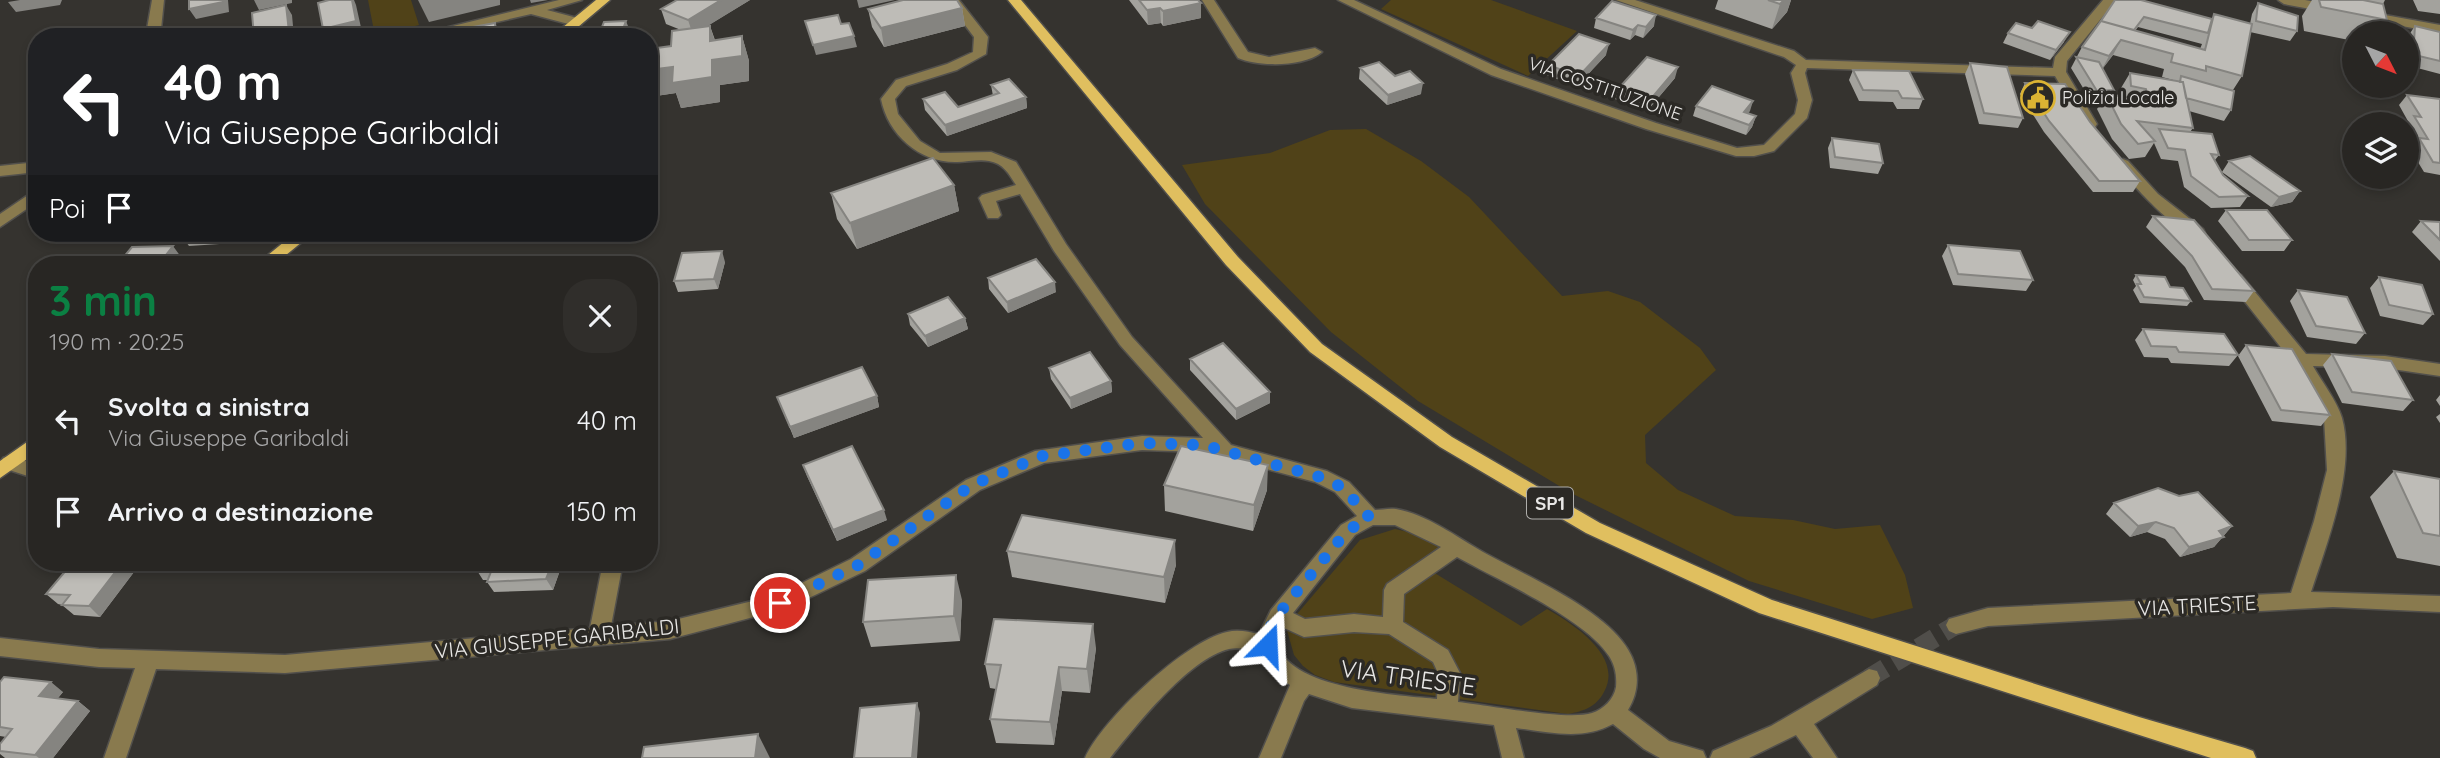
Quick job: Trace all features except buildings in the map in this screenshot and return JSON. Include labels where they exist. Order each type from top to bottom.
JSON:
[{"type":"main road","points":[[568,28],[604,0]]},
{"type":"main road","name":"SP1","points":[[1020,3],[1231,261],[1316,348],[1446,442],[1593,528],[1766,607],[2139,727],[2245,758]]},
{"type":"main road","points":[[275,256],[293,242]]},
{"type":"main road","points":[[5,467],[28,449]]},
{"type":"street","points":[[154,28],[158,0]]},
{"type":"street","points":[[447,28],[523,7],[576,0]]},
{"type":"street","points":[[952,0],[981,37],[982,47],[979,54],[972,60],[901,83],[888,99],[891,115],[915,144],[938,157],[991,156],[1011,164],[1059,247],[1126,341],[1225,451]]},
{"type":"street","points":[[1208,0],[1242,55],[1252,61],[1266,62],[1315,52]]},
{"type":"street","name":"VIA COSTITUZIONE","points":[[1344,0],[1496,72],[1651,127],[1736,152],[1754,152],[1769,148],[1802,115],[1805,100],[1798,73],[1803,64]]},
{"type":"street","points":[[1622,0],[1788,54],[1803,64],[2059,72]]},
{"type":"street","points":[[2110,0],[2060,60],[2059,72],[2103,144],[2153,197],[2198,233],[2206,244]]},
{"type":"street","points":[[2284,0],[2440,29]]},
{"type":"street","points":[[523,7],[576,22]]},
{"type":"street","points":[[0,171],[28,168]]},
{"type":"street","points":[[993,215],[986,198],[1023,188]]},
{"type":"street","points":[[0,222],[28,201]]},
{"type":"street","points":[[2224,265],[2301,360],[2333,418],[2336,470],[2324,521],[2298,601]]},
{"type":"street","points":[[2301,360],[2385,362],[2440,370]]},
{"type":"street","name":"VIA GIUSEPPE GARIBALDI","points":[[0,647],[99,657],[285,664],[670,631],[780,603],[858,565],[972,485],[1042,456],[1142,443],[1203,445],[1331,482],[1342,487],[1370,518]]},
{"type":"street","points":[[5,467],[28,471]]},
{"type":"street","points":[[1096,758],[1141,703],[1194,658],[1225,641],[1268,645],[1271,626],[1348,530],[1370,518],[1396,517],[1420,526],[1576,614],[1615,648],[1626,667],[1628,692],[1614,712],[1654,744],[1684,757],[1695,758]]},
{"type":"street","points":[[1393,626],[1394,590],[1456,547]]},
{"type":"street","points":[[599,636],[610,571]]},
{"type":"street","name":"VIA TRIESTE","points":[[1956,625],[1988,617],[2333,599],[2440,604]]},
{"type":"street","points":[[1278,616],[1304,628],[1354,623],[1393,626],[1441,656],[1449,673],[1447,711]]},
{"type":"street","name":"VIA TRIESTE","points":[[1268,645],[1277,661],[1306,683],[1325,692],[1352,699],[1572,725],[1596,722],[1614,712]]},
{"type":"street","points":[[115,758],[149,659]]},
{"type":"street","points":[[1721,758],[1746,750],[1869,678]]},
{"type":"street","points":[[1270,758],[1295,695],[1306,683]]},
{"type":"street","points":[[1505,719],[1505,734],[1513,758]]},
{"type":"street","points":[[1798,721],[1826,758]]},
{"type":"shaded area","points":[[368,0],[411,0],[419,25],[407,28],[373,28]]},
{"type":"shaded area","points":[[1391,0],[1491,0],[1577,31],[1528,76],[1381,9]]},
{"type":"shaded area","points":[[1366,129],[1421,161],[1469,197],[1562,296],[1608,291],[1640,302],[1700,348],[1716,370],[1645,435],[1646,463],[1678,490],[1735,516],[1793,520],[1835,529],[1880,525],[1905,575],[1913,608],[1872,619],[1749,581],[1571,493],[1418,401],[1331,332],[1205,204],[1182,165],[1270,153],[1330,130]]},
{"type":"shaded area","points":[[1395,529],[1417,534],[1454,555],[1433,572],[1521,626],[1547,609],[1582,632],[1602,654],[1607,666],[1608,679],[1601,697],[1589,708],[1568,714],[1334,682],[1315,675],[1303,666],[1294,655],[1286,627],[1360,540]]},
{"type":"tunnel","points":[[1869,678],[1956,625]]},
{"type":"place","name":"Polizia Locale","points":[[2038,98]]},
{"type":"route","points":[[780,603],[858,565],[972,485],[1042,456],[1142,443],[1203,445],[1320,477],[1342,487],[1370,518],[1348,530],[1284,607],[1271,626],[1268,645]]}]
